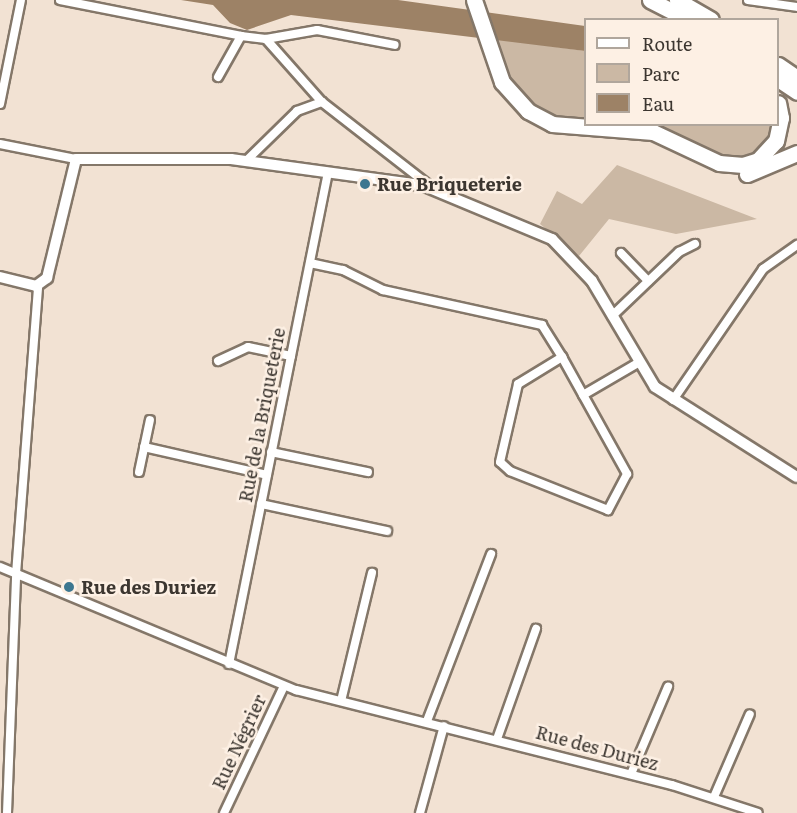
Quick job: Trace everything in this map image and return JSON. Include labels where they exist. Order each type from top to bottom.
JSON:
[{"type":"highway","points":[[466,0],[487,62],[505,101],[550,132],[656,141],[733,174],[757,171],[797,153]]},
{"type":"highway","points":[[474,0],[487,62],[514,98],[543,120],[571,129],[653,132],[728,165],[751,163],[770,149],[781,126],[779,114]]},
{"type":"highway","points":[[644,0],[675,9],[700,12],[716,18]]},
{"type":"highway","points":[[650,0],[675,9]]},
{"type":"street","points":[[0,104],[1,83],[21,0]]},
{"type":"street","points":[[60,0],[241,36],[266,39],[312,30],[395,45]]},
{"type":"street","points":[[748,0],[797,7]]},
{"type":"street","points":[[218,77],[241,36]]},
{"type":"street","points":[[266,39],[322,102],[431,187],[552,239],[588,274],[638,363],[673,400],[797,477]]},
{"type":"street","points":[[247,160],[301,108],[322,102]]},
{"type":"street","points":[[0,144],[76,159],[247,160],[431,187]]},
{"type":"street","points":[[7,813],[16,574],[38,285],[50,270],[76,159]]},
{"type":"street","name":"Rue de la Briqueterie","points":[[229,664],[328,172]]},
{"type":"street","points":[[612,316],[648,281],[695,244]]},
{"type":"street","points":[[673,400],[764,269],[797,245]]},
{"type":"street","points":[[621,253],[648,281]]},
{"type":"street","points":[[310,262],[343,270],[383,290],[539,323],[561,357],[627,474],[612,506],[604,511],[510,471],[500,462],[518,384],[561,357]]},
{"type":"street","points":[[0,277],[38,285]]},
{"type":"street","points":[[218,361],[248,347],[291,356]]},
{"type":"street","points":[[583,395],[638,363]]},
{"type":"street","points":[[139,472],[150,420]]},
{"type":"street","points":[[144,447],[267,475]]},
{"type":"street","points":[[271,452],[368,472]]},
{"type":"street","points":[[261,504],[387,531]]},
{"type":"street","points":[[427,721],[491,554]]},
{"type":"street","name":"Rue des Duriez","points":[[0,567],[284,686],[631,774],[714,797],[758,813]]},
{"type":"street","points":[[341,701],[372,573]]},
{"type":"street","points":[[497,739],[536,629]]},
{"type":"street","name":"Rue Négrier","points":[[224,813],[284,686]]},
{"type":"street","points":[[631,774],[668,687]]},
{"type":"street","points":[[714,797],[750,714]]},
{"type":"street","points":[[420,813],[444,726]]},
{"type":"green space","points":[[492,38],[584,51],[584,123],[536,110],[513,90]]},
{"type":"green space","points":[[637,126],[775,126],[772,137],[752,156],[728,159]]},
{"type":"green space","points":[[617,165],[757,219],[676,234],[609,219],[579,256],[540,224],[557,191],[582,204]]},
{"type":"water","points":[[181,0],[398,0],[584,26],[584,51],[291,15],[247,30],[230,23],[213,5]]},
{"type":"place","name":"Rue Briqueterie","points":[[365,184]]},
{"type":"place","name":"Rue des Duriez","points":[[69,587]]}]
